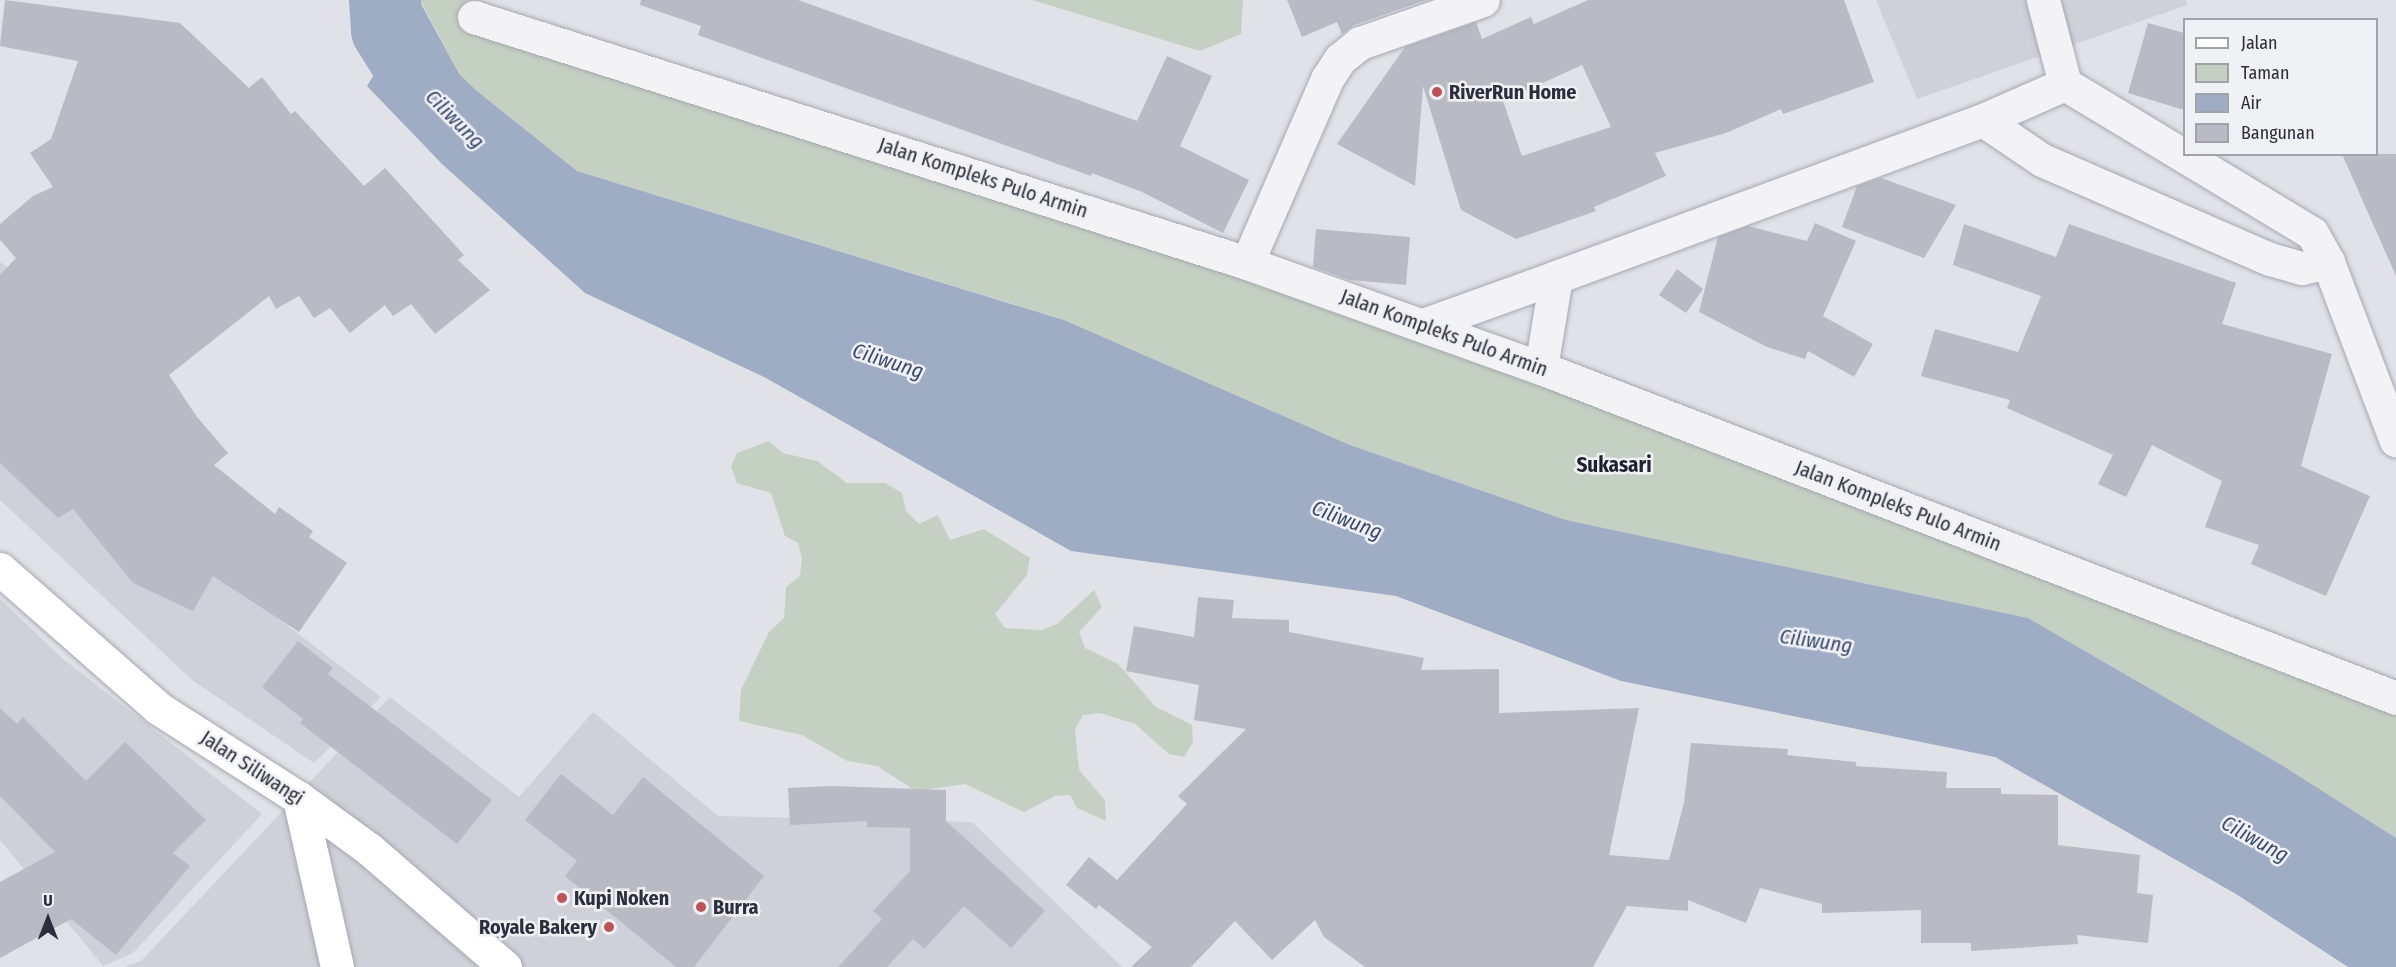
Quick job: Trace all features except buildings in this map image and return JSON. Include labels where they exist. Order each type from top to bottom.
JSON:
[{"type":"main road","name":"Jalan Siliwangi","points":[[0,569],[158,708],[300,798],[369,849],[505,967]]},
{"type":"main road","points":[[300,798],[337,967]]},
{"type":"street","points":[[1247,263],[1327,79],[1341,59],[1360,43],[1483,0]]},
{"type":"street","points":[[2043,0],[2065,84],[2183,155]]},
{"type":"street","name":"Jalan Kompleks Pulo Armin","points":[[474,17],[1247,263],[1423,325],[1541,368],[2396,698]]},
{"type":"street","points":[[1423,325],[1983,120],[2065,84]]},
{"type":"street","points":[[1983,120],[2042,160],[2270,259],[2302,268],[2328,262]]},
{"type":"street","points":[[2185,156],[2312,233],[2328,262],[2396,441]]},
{"type":"street","points":[[1541,368],[1556,277]]},
{"type":"shaded area","points":[[1876,0],[2186,0],[2187,5],[1917,99]]},
{"type":"shaded area","points":[[0,262],[13,272],[225,578],[381,697],[314,763],[192,680],[0,500]]},
{"type":"shaded area","points":[[0,599],[62,658],[262,814],[133,953],[103,966],[0,840]]},
{"type":"shaded area","points":[[390,697],[519,797],[593,712],[718,816],[972,822],[1122,967],[125,967],[141,961]]},
{"type":"green space","points":[[420,0],[477,0],[474,16],[922,159],[2396,698],[2396,838],[2280,764],[2028,618],[1566,520],[1350,445],[1059,318],[577,171],[462,79]]},
{"type":"green space","points":[[1032,0],[1243,0],[1241,34],[1200,51]]},
{"type":"green space","points":[[769,441],[783,453],[817,461],[847,483],[885,483],[902,493],[906,511],[919,524],[938,515],[950,540],[984,529],[1030,558],[1027,575],[995,614],[1005,628],[1041,630],[1057,624],[1094,590],[1102,607],[1079,632],[1085,648],[1118,664],[1156,707],[1192,725],[1193,742],[1184,757],[1169,754],[1135,724],[1100,713],[1083,715],[1075,729],[1079,770],[1105,800],[1106,821],[1077,808],[1070,795],[1055,796],[1024,812],[965,784],[916,791],[877,766],[847,761],[802,735],[739,721],[741,690],[769,632],[784,618],[786,587],[800,576],[802,558],[798,543],[785,536],[771,493],[737,483],[731,467],[737,453]]},
{"type":"water","points":[[420,2],[462,79],[577,171],[1064,320],[1350,445],[1566,520],[2028,618],[2280,764],[2396,838],[2396,967],[2348,967],[2236,894],[1995,757],[1621,681],[1396,596],[1071,551],[766,378],[585,293],[442,164],[367,86]]},
{"type":"waterway","name":"Ciliwung","points":[[385,0],[387,30],[426,92],[455,120]]},
{"type":"place","name":"RiverRun Home","points":[[1437,92]]},
{"type":"place","name":"Kupi Noken","points":[[562,898]]},
{"type":"place","name":"Burra","points":[[701,907]]},
{"type":"place","name":"Royale Bakery","points":[[609,927]]},
{"type":"district","name":"Sukasari","points":[[1614,465]]}]
